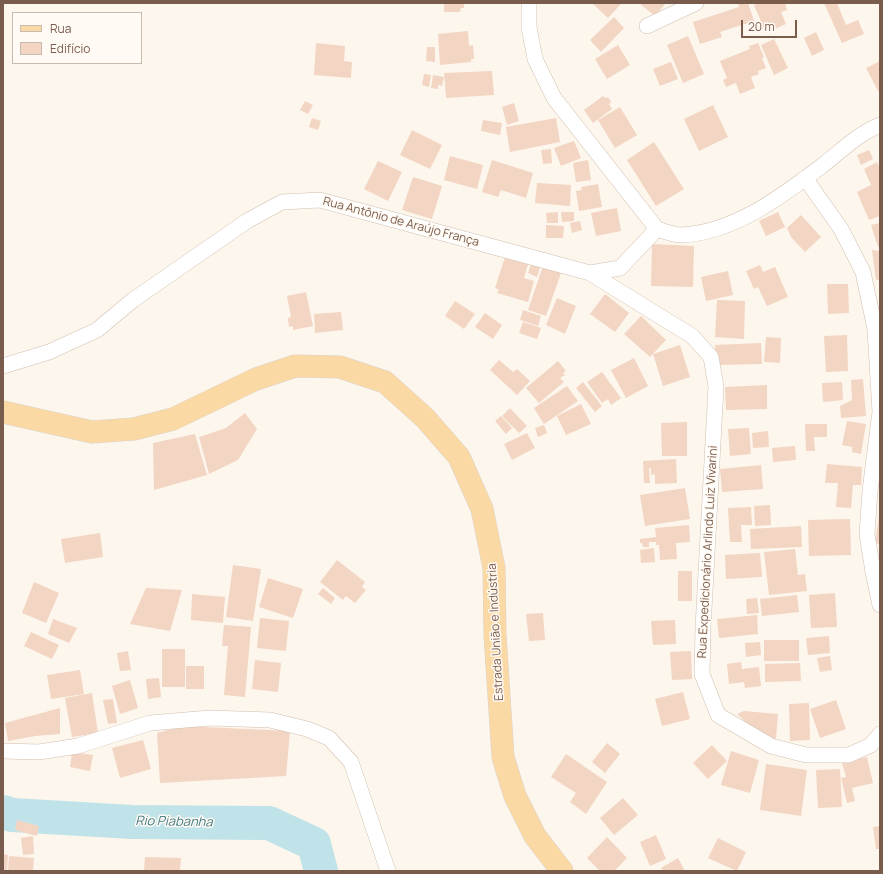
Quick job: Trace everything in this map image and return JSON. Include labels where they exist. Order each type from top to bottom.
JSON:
[{"type":"main road","name":"Estrada União e Indústria","points":[[3,412],[92,432],[134,429],[173,419],[256,379],[295,366],[340,367],[385,382],[425,418],[459,457],[482,509],[494,568],[495,635],[503,757],[515,796],[535,836],[562,871]]},
{"type":"street","points":[[529,3],[529,26],[535,59],[554,98],[657,229],[679,235],[717,229],[759,210],[805,178],[865,132],[880,125]]},
{"type":"street","points":[[646,26],[696,3]]},
{"type":"street","points":[[805,178],[841,229],[863,272],[876,329],[880,412],[870,491],[867,534],[880,605]]},
{"type":"street","name":"Rua Antônio de Araújo França","points":[[3,366],[49,352],[97,330],[133,300],[247,221],[282,202],[320,200],[590,273],[620,268],[657,229]]},
{"type":"street","name":"Rua Expedicionário Arlindo Luiz Vivarini","points":[[590,273],[692,336],[712,357],[716,387],[703,628],[702,674],[718,715],[771,746],[806,756],[849,755],[871,745],[880,734]]},
{"type":"street","points":[[3,751],[39,752],[78,746],[150,723],[210,718],[270,720],[307,729],[329,738],[351,762],[388,871]]},
{"type":"building","points":[[444,3],[464,3],[464,8],[461,8],[460,12],[444,12]]},
{"type":"building","points":[[622,3],[608,18],[593,4]]},
{"type":"building","points":[[639,3],[666,3],[655,16]]},
{"type":"building","points":[[738,3],[748,3],[754,21],[720,32],[722,37],[700,44],[693,22],[739,7]]},
{"type":"building","points":[[759,3],[785,3],[787,10],[781,12],[786,24],[766,33],[754,5]]},
{"type":"building","points":[[824,3],[837,3],[846,25],[858,20],[864,34],[842,43]]},
{"type":"building","points":[[614,17],[624,28],[601,52],[590,40]]},
{"type":"building","points":[[468,31],[469,46],[473,45],[474,59],[471,59],[471,62],[440,65],[438,34]]},
{"type":"building","points":[[816,32],[824,50],[812,56],[804,38]]},
{"type":"building","points":[[688,36],[704,74],[683,83],[667,45]]},
{"type":"building","points":[[774,39],[788,68],[774,75],[761,45]]},
{"type":"building","points":[[316,43],[345,46],[344,61],[352,62],[351,78],[314,75]]},
{"type":"building","points":[[758,43],[764,57],[762,58],[766,68],[758,71],[759,74],[751,77],[755,88],[740,94],[736,83],[726,87],[723,80],[727,78],[720,61],[750,49],[749,46]]},
{"type":"building","points":[[618,45],[630,65],[607,79],[595,59]]},
{"type":"building","points":[[427,47],[435,47],[435,62],[426,61]]},
{"type":"building","points":[[880,61],[880,90],[878,91],[866,68]]},
{"type":"building","points":[[671,62],[678,79],[660,86],[653,69]]},
{"type":"building","points":[[492,71],[494,95],[446,98],[444,73]]},
{"type":"building","points":[[424,74],[431,75],[429,87],[422,85]]},
{"type":"building","points":[[433,75],[444,77],[442,86],[438,85],[438,89],[431,88]]},
{"type":"building","points":[[603,96],[605,98],[608,97],[611,102],[609,104],[612,109],[593,123],[584,110]]},
{"type":"building","points":[[305,101],[313,105],[308,114],[300,110]]},
{"type":"building","points":[[514,103],[519,121],[507,125],[502,107]]},
{"type":"building","points":[[713,105],[728,137],[699,151],[684,119]]},
{"type":"building","points":[[620,107],[637,135],[615,148],[598,120]]},
{"type":"building","points":[[312,118],[321,121],[318,130],[309,127]]},
{"type":"building","points":[[556,118],[560,142],[510,152],[506,127]]},
{"type":"building","points":[[483,120],[502,123],[500,135],[481,131]]},
{"type":"building","points":[[412,130],[442,145],[430,169],[400,155]]},
{"type":"building","points":[[574,141],[581,158],[561,166],[554,148]]},
{"type":"building","points":[[654,142],[684,189],[656,206],[627,160]]},
{"type":"building","points":[[551,149],[552,163],[543,164],[541,150]]},
{"type":"building","points":[[869,150],[873,159],[861,165],[857,155]]},
{"type":"building","points":[[450,156],[483,165],[477,189],[444,180]]},
{"type":"building","points":[[492,160],[533,173],[526,198],[501,190],[498,197],[482,192]]},
{"type":"building","points":[[588,160],[591,180],[576,182],[573,163]]},
{"type":"building","points":[[378,161],[402,172],[388,201],[364,189]]},
{"type":"building","points":[[877,162],[880,168],[880,216],[869,220],[857,192],[871,185],[864,169]]},
{"type":"building","points":[[413,177],[442,186],[432,219],[402,210]]},
{"type":"building","points":[[537,183],[571,185],[570,206],[535,203]]},
{"type":"building","points":[[598,184],[602,207],[579,211],[576,191],[582,190],[581,187]]},
{"type":"building","points":[[617,208],[621,231],[596,236],[591,213]]},
{"type":"building","points":[[558,212],[558,223],[547,223],[546,213]]},
{"type":"building","points":[[561,212],[574,212],[574,221],[562,222]]},
{"type":"building","points":[[778,212],[785,227],[766,236],[759,221]]},
{"type":"building","points":[[801,215],[821,237],[805,252],[791,237],[787,228]]},
{"type":"building","points":[[580,221],[582,230],[572,233],[570,223]]},
{"type":"building","points":[[880,223],[880,246],[878,247],[871,225]]},
{"type":"building","points":[[546,225],[564,226],[563,238],[546,238]]},
{"type":"building","points":[[652,244],[694,246],[693,287],[651,286]]},
{"type":"building","points":[[872,250],[880,251],[880,280],[876,280]]},
{"type":"building","points":[[505,257],[528,264],[524,278],[534,281],[528,302],[497,293],[499,290],[495,288]]},
{"type":"building","points":[[531,264],[540,267],[537,277],[528,273]]},
{"type":"building","points":[[760,265],[763,272],[775,267],[788,297],[767,306],[758,287],[754,289],[746,271]]},
{"type":"building","points":[[543,266],[561,273],[546,316],[528,310]]},
{"type":"building","points":[[728,271],[733,295],[706,301],[701,277]]},
{"type":"building","points":[[827,284],[848,284],[849,313],[828,314]]},
{"type":"building","points":[[306,292],[313,326],[293,330],[293,326],[289,327],[288,318],[291,317],[287,296]]},
{"type":"building","points":[[605,294],[629,313],[615,332],[590,314]]},
{"type":"building","points":[[557,298],[576,306],[565,334],[546,325]]},
{"type":"building","points":[[717,300],[745,301],[744,339],[715,337]]},
{"type":"building","points":[[455,301],[475,314],[464,329],[445,316]]},
{"type":"building","points":[[523,310],[541,316],[538,326],[520,320]]},
{"type":"building","points":[[341,312],[343,330],[315,333],[314,314]]},
{"type":"building","points":[[485,313],[502,325],[493,339],[475,327]]},
{"type":"building","points":[[641,316],[666,340],[650,357],[624,334]]},
{"type":"building","points":[[523,322],[541,328],[537,339],[519,333]]},
{"type":"building","points":[[847,335],[848,371],[826,372],[824,336]]},
{"type":"building","points":[[766,337],[781,338],[780,363],[764,362]]},
{"type":"building","points":[[761,343],[762,364],[716,365],[715,345]]},
{"type":"building","points":[[680,345],[690,377],[663,386],[653,354]]},
{"type":"building","points":[[634,358],[648,386],[626,398],[611,370]]},
{"type":"building","points":[[499,360],[513,372],[517,369],[530,381],[517,395],[490,370]]},
{"type":"building","points":[[558,361],[566,371],[563,373],[565,375],[560,378],[564,382],[539,403],[526,388]]},
{"type":"building","points":[[602,372],[621,398],[611,405],[608,399],[602,403],[587,382]]},
{"type":"building","points":[[863,379],[866,416],[841,418],[840,406],[852,400],[851,380]]},
{"type":"building","points":[[583,382],[602,406],[595,412],[576,388]]},
{"type":"building","points":[[842,382],[843,400],[823,402],[822,383]]},
{"type":"building","points":[[767,385],[767,409],[726,410],[725,387]]},
{"type":"building","points":[[567,386],[578,401],[544,424],[534,408]]},
{"type":"building","points":[[581,404],[591,424],[566,435],[557,416]]},
{"type":"building","points":[[510,408],[527,426],[519,433],[502,416]]},
{"type":"building","points":[[245,413],[257,429],[238,460],[209,474],[199,437],[226,428]]},
{"type":"building","points":[[501,416],[512,428],[506,434],[495,421]]},
{"type":"building","points":[[847,421],[866,424],[861,454],[852,452],[852,447],[842,445]]},
{"type":"building","points":[[687,422],[687,456],[662,456],[661,423]]},
{"type":"building","points":[[805,424],[827,424],[827,437],[814,437],[815,451],[806,451]]},
{"type":"building","points":[[544,425],[547,433],[538,437],[535,428]]},
{"type":"building","points":[[749,428],[751,454],[730,456],[728,429]]},
{"type":"building","points":[[768,431],[769,447],[753,448],[752,433]]},
{"type":"building","points":[[527,433],[535,448],[512,460],[504,444]]},
{"type":"building","points":[[195,434],[207,475],[154,490],[153,443]]},
{"type":"building","points":[[795,446],[796,460],[773,462],[772,448]]},
{"type":"building","points":[[676,459],[677,483],[655,484],[655,474],[651,475],[651,468],[649,468],[650,483],[644,483],[643,461]]},
{"type":"building","points":[[827,464],[862,467],[861,485],[853,485],[851,508],[836,507],[838,483],[825,483]]},
{"type":"building","points":[[761,465],[763,489],[722,492],[720,469]]},
{"type":"building","points":[[685,488],[690,519],[645,526],[640,495]]},
{"type":"building","points":[[770,505],[771,525],[755,526],[754,506]]},
{"type":"building","points":[[751,507],[752,525],[741,525],[742,542],[730,542],[728,508]]},
{"type":"building","points":[[880,515],[880,544],[875,543]]},
{"type":"building","points":[[850,519],[851,555],[809,556],[808,520]]},
{"type":"building","points":[[689,525],[690,542],[676,543],[677,559],[660,560],[659,545],[656,545],[656,542],[649,542],[649,547],[643,547],[642,543],[640,543],[640,539],[656,537],[655,528]]},
{"type":"building","points":[[801,526],[802,547],[751,549],[750,529]]},
{"type":"building","points":[[100,533],[103,557],[65,563],[61,539]]},
{"type":"building","points":[[654,548],[655,562],[641,563],[640,550]]},
{"type":"building","points":[[795,549],[798,575],[805,574],[807,591],[769,595],[764,552]]},
{"type":"building","points":[[760,553],[762,577],[726,579],[725,555]]},
{"type":"building","points":[[337,560],[365,582],[362,587],[366,590],[355,603],[346,596],[343,600],[320,582]]},
{"type":"building","points":[[233,565],[261,569],[253,621],[226,617]]},
{"type":"building","points":[[678,571],[692,571],[692,601],[678,601]]},
{"type":"building","points":[[268,578],[303,589],[293,618],[259,607]]},
{"type":"building","points":[[34,582],[59,593],[46,623],[22,613]]},
{"type":"building","points":[[146,588],[182,590],[170,631],[130,624]]},
{"type":"building","points":[[323,588],[335,598],[331,604],[318,594]]},
{"type":"building","points":[[835,593],[837,627],[811,628],[809,595]]},
{"type":"building","points":[[192,594],[225,597],[223,623],[191,620]]},
{"type":"building","points":[[797,595],[799,612],[762,616],[760,599]]},
{"type":"building","points":[[757,598],[759,613],[747,614],[746,599]]},
{"type":"building","points":[[543,613],[545,640],[529,641],[526,614]]},
{"type":"building","points":[[757,615],[758,634],[719,638],[717,619]]},
{"type":"building","points":[[260,618],[289,621],[286,651],[257,648]]},
{"type":"building","points":[[53,619],[77,628],[69,643],[48,634]]},
{"type":"building","points":[[675,620],[676,644],[653,645],[651,621]]},
{"type":"building","points":[[224,625],[251,627],[245,697],[224,695],[228,646],[222,646]]},
{"type":"building","points":[[31,632],[59,645],[52,659],[24,646]]},
{"type":"building","points":[[829,636],[830,653],[808,655],[806,638]]},
{"type":"building","points":[[764,640],[799,640],[799,661],[764,661]]},
{"type":"building","points":[[760,642],[761,655],[746,657],[745,643]]},
{"type":"building","points":[[162,649],[185,649],[185,687],[162,687]]},
{"type":"building","points":[[128,651],[131,670],[120,671],[117,653]]},
{"type":"building","points":[[691,651],[692,679],[672,680],[670,652]]},
{"type":"building","points":[[830,656],[832,670],[820,672],[817,658]]},
{"type":"building","points":[[255,660],[281,663],[278,692],[252,689]]},
{"type":"building","points":[[741,662],[742,669],[759,667],[761,686],[745,688],[744,682],[729,684],[727,664]]},
{"type":"building","points":[[800,663],[801,681],[765,682],[765,664]]},
{"type":"building","points":[[186,666],[204,666],[204,689],[186,689]]},
{"type":"building","points":[[80,670],[84,694],[51,699],[47,675]]},
{"type":"building","points":[[159,678],[161,697],[148,699],[146,679]]},
{"type":"building","points":[[130,680],[138,708],[120,714],[112,686]]},
{"type":"building","points":[[683,692],[690,719],[662,726],[655,699]]},
{"type":"building","points":[[92,693],[98,733],[72,737],[65,698]]},
{"type":"building","points":[[113,699],[117,723],[108,724],[103,700]]},
{"type":"building","points":[[836,700],[846,729],[820,738],[810,709]]},
{"type":"building","points":[[809,703],[810,740],[790,741],[789,704]]},
{"type":"building","points":[[60,708],[60,734],[35,736],[8,741],[5,723]]},
{"type":"building","points":[[744,711],[778,714],[776,739],[769,738],[752,728],[737,714]]},
{"type":"building","points":[[183,726],[290,731],[286,776],[160,783],[157,733]]},
{"type":"building","points":[[143,740],[151,769],[120,778],[112,748]]},
{"type":"building","points":[[607,743],[620,754],[605,773],[592,762]]},
{"type":"building","points":[[712,745],[727,761],[708,779],[693,763]]},
{"type":"building","points":[[731,751],[759,760],[750,793],[721,785]]},
{"type":"building","points":[[72,752],[93,755],[90,771],[70,767]]},
{"type":"building","points":[[566,754],[607,782],[586,814],[570,802],[576,793],[551,777]]},
{"type":"building","points":[[867,757],[873,783],[852,788],[855,801],[847,803],[841,778],[846,777],[842,763]]},
{"type":"building","points":[[766,764],[807,770],[801,816],[760,810]]},
{"type":"building","points":[[840,769],[842,807],[818,808],[816,770]]},
{"type":"building","points":[[623,798],[638,815],[614,835],[600,818]]},
{"type":"building","points":[[17,820],[39,826],[37,836],[15,830]]},
{"type":"building","points":[[880,826],[880,849],[876,849],[873,827]]},
{"type":"building","points":[[656,835],[666,859],[650,866],[640,842]]},
{"type":"building","points":[[33,836],[34,854],[23,855],[21,838]]},
{"type":"building","points":[[607,837],[627,858],[614,871],[600,871],[587,858]]},
{"type":"building","points":[[718,838],[746,852],[737,871],[708,858]]},
{"type":"building","points":[[3,854],[8,855],[7,871],[3,871]]},
{"type":"building","points":[[9,856],[34,858],[33,871],[8,871]]},
{"type":"building","points":[[145,857],[181,858],[180,871],[144,871]]},
{"type":"building","points":[[678,858],[685,871],[663,871],[661,868]]},
{"type":"waterway","name":"Rio Piabanha","points":[[3,812],[12,815],[132,822],[269,823],[314,844],[321,871]]}]
